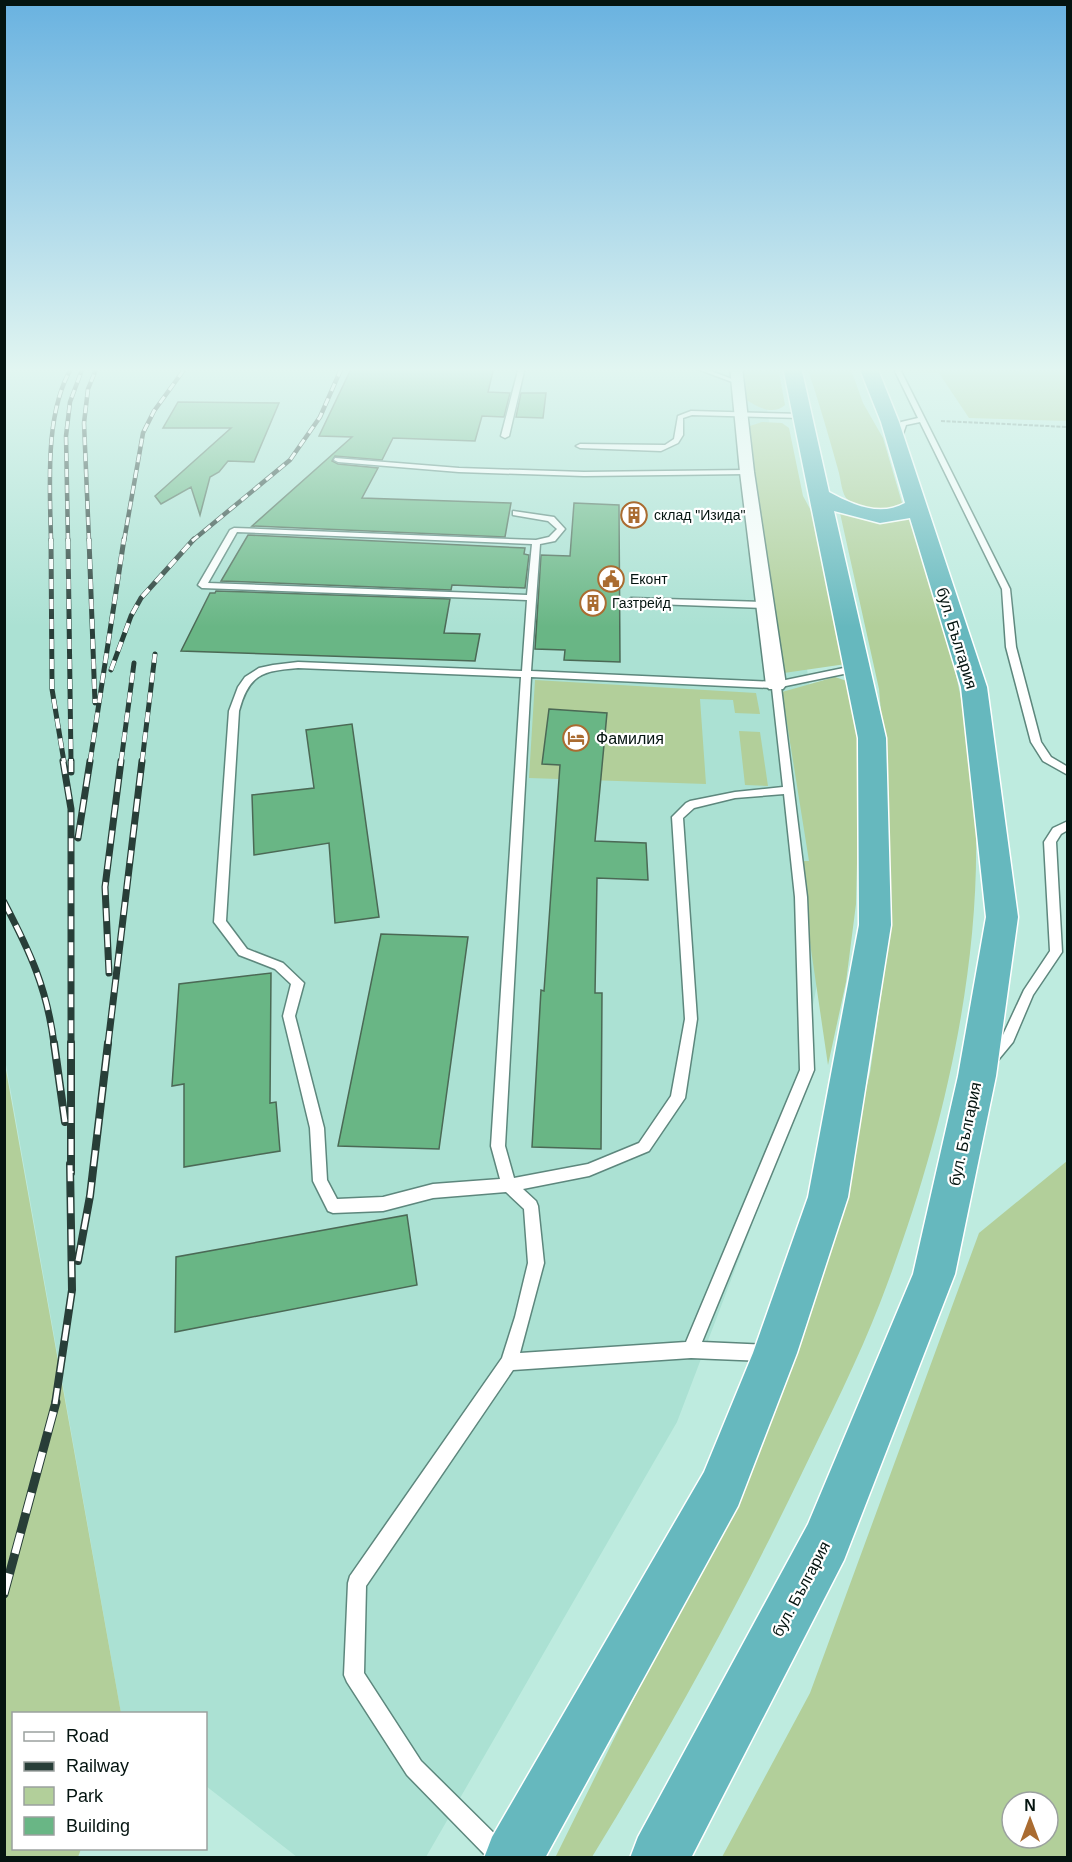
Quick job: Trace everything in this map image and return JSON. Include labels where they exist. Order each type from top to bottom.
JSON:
[{"type":"highway","points":[[513,1857],[720,1489],[775,1353],[828,1197],[875,925],[872,738],[810,454]]},
{"type":"highway","name":"бул. България","points":[[659,1857],[826,1542],[934,1274],[977,1076],[1002,918],[974,687],[916,506],[911,454]]},
{"type":"highway","points":[[819,495],[850,510],[881,516],[907,513],[916,506]]},
{"type":"street","points":[[745,454],[776,685]]},
{"type":"lane","points":[[923,454],[1006,589],[1011,647],[1036,742],[1047,759],[1068,772]]},
{"type":"lane","points":[[338,460],[459,470],[584,474],[747,472]]},
{"type":"lane","points":[[516,513],[551,519],[561,529],[552,539],[536,542],[234,530],[202,585],[531,598]]},
{"type":"lane","points":[[502,1857],[414,1768],[354,1675],[357,1583],[509,1362],[536,1263],[531,1206],[509,1185],[498,1146],[536,542]]},
{"type":"lane","points":[[631,601],[764,605]]},
{"type":"lane","points":[[788,790],[735,795],[690,805],[677,817],[691,1019],[678,1098],[644,1148],[589,1170],[509,1185],[433,1191],[383,1204],[333,1206],[320,1180],[317,1128],[290,1016],[298,983],[279,966],[243,952],[220,922],[234,711],[239,688],[254,673],[274,667],[298,665],[776,685],[858,668]]},
{"type":"lane","points":[[691,1350],[807,1070],[801,897],[776,685]]},
{"type":"lane","points":[[977,1076],[1008,1038],[1028,993],[1062,952],[1050,842],[1057,831],[1068,825]]},
{"type":"lane","points":[[509,1362],[691,1350],[775,1353]]},
{"type":"shaded area","points":[[4,454],[774,454],[792,559],[827,815],[823,953],[790,1125],[677,1422],[426,1857],[297,1857],[207,1787],[207,1712],[121,1712],[5,1059]]},
{"type":"green space","points":[[747,454],[794,454],[803,496],[821,529],[846,664],[777,674]]},
{"type":"green space","points":[[834,454],[888,454],[902,503],[882,511],[867,510],[853,504],[845,497]]},
{"type":"green space","points":[[840,513],[882,522],[910,518],[961,697],[974,790],[975,892],[962,1012],[950,1072],[919,1190],[880,1303],[843,1388],[778,1522],[702,1668],[592,1857],[555,1858],[701,1563],[831,1227],[870,1073],[882,989],[890,884],[888,791],[879,689]]},
{"type":"green space","points":[[835,677],[850,682],[860,742],[856,904],[846,982],[828,1065],[798,861],[809,861],[782,692]]},
{"type":"green space","points":[[535,680],[756,693],[760,714],[735,713],[733,700],[700,699],[706,784],[529,778]]},
{"type":"green space","points":[[739,731],[760,732],[768,786],[745,785]]},
{"type":"green space","points":[[4,1059],[121,1712],[12,1712],[12,1850],[81,1850],[78,1857],[5,1857]]},
{"type":"green space","points":[[1067,1161],[1067,1857],[722,1857],[810,1693],[979,1233]]},
{"type":"building","points":[[202,454],[257,454],[254,462],[228,461],[219,472],[210,477],[200,515],[191,487],[161,504],[155,496]]},
{"type":"building","points":[[333,454],[385,454],[382,460],[335,456],[332,461],[338,464],[378,468],[362,498],[511,503],[505,537],[252,526]]},
{"type":"building","name":"Газтрейд","points":[[574,503],[619,505],[620,662],[564,660],[565,650],[535,649],[541,555],[570,556]]},
{"type":"building","points":[[248,535],[525,548],[524,554],[529,555],[525,588],[452,585],[451,590],[221,581]]},
{"type":"building","points":[[216,591],[450,599],[444,633],[480,634],[475,661],[181,651],[210,593]]},
{"type":"building","points":[[549,709],[607,713],[595,841],[646,843],[648,880],[597,878],[595,993],[602,993],[601,1149],[532,1147],[541,990],[544,991],[560,765],[542,764]]},
{"type":"building","points":[[352,724],[379,917],[335,923],[329,843],[254,855],[252,795],[314,788],[306,730]]},
{"type":"building","points":[[381,934],[468,937],[439,1149],[338,1146]]},
{"type":"building","points":[[271,973],[270,1103],[276,1102],[280,1151],[184,1167],[184,1084],[172,1086],[179,984]]},
{"type":"building","points":[[407,1215],[417,1285],[175,1332],[176,1257]]},
{"type":"railway","points":[[51,454],[51,541]]},
{"type":"railway","points":[[66,454],[68,541]]},
{"type":"railway","points":[[85,454],[89,541]]},
{"type":"railway","points":[[124,541],[139,454]]},
{"type":"railway","points":[[193,540],[290,460],[294,454]]},
{"type":"railway","points":[[51,539],[52,689],[64,762]]},
{"type":"railway","points":[[68,539],[71,762]]},
{"type":"railway","points":[[89,539],[95,703]]},
{"type":"railway","points":[[90,762],[124,539]]},
{"type":"railway","points":[[111,670],[131,616],[141,598],[193,540]]},
{"type":"railway","points":[[142,762],[155,654]]},
{"type":"railway","points":[[121,762],[134,663]]},
{"type":"railway","points":[[63,761],[71,809],[71,1173]]},
{"type":"railway","points":[[78,838],[90,761]]},
{"type":"railway","points":[[109,973],[105,887],[121,761]]},
{"type":"railway","points":[[108,1044],[142,761]]},
{"type":"railway","points":[[71,762],[71,772]]},
{"type":"railway","points":[[4,902],[22,937],[42,988],[54,1044]]},
{"type":"railway","points":[[54,1043],[65,1122]]},
{"type":"railway","points":[[78,1261],[90,1196],[108,1043]]},
{"type":"railway","points":[[55,1404],[72,1290],[70,1164]]},
{"type":"railway","points":[[4,1594],[56,1402]]},
{"type":"place","name":"склад \"Изида\"","points":[[634,515]]},
{"type":"place","name":"Еконт","points":[[611,579]]},
{"type":"place","name":"Газтрейд","points":[[593,603]]},
{"type":"place","name":"Фамилия","points":[[576,738]]}]
